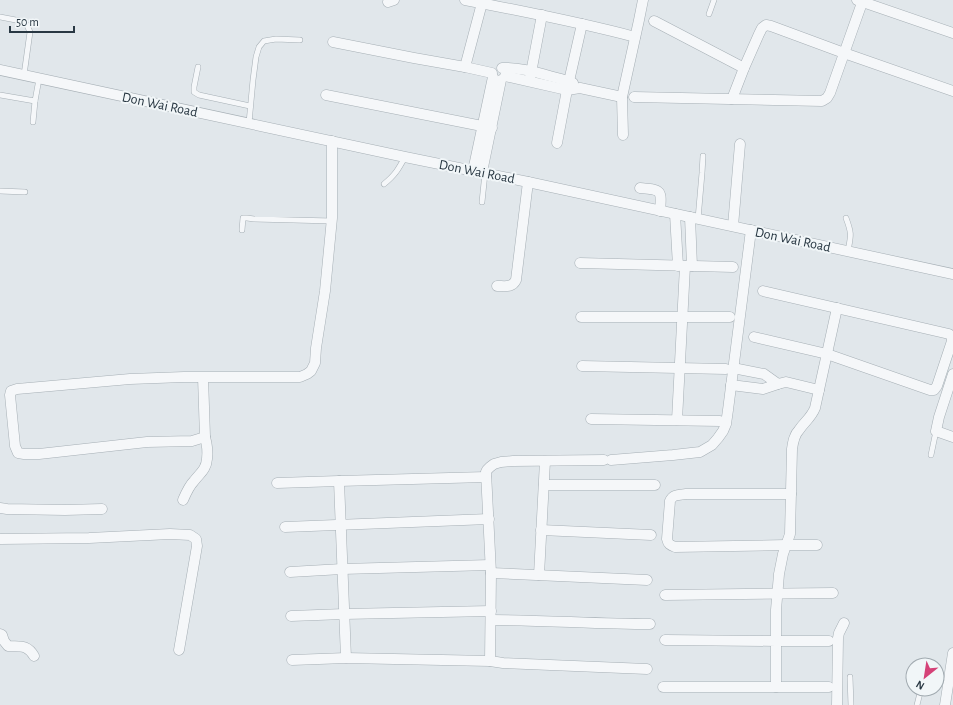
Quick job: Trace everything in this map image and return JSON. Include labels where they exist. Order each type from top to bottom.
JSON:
[{"type":"street","points":[[465,0],[542,15],[635,37]]},
{"type":"street","points":[[623,135],[622,97],[643,0]]},
{"type":"street","points":[[634,97],[822,101],[827,98],[830,93],[861,1],[953,34]]},
{"type":"street","points":[[465,67],[482,3]]},
{"type":"street","points":[[530,76],[542,15]]},
{"type":"street","points":[[654,22],[744,68]]},
{"type":"street","points":[[557,143],[582,24]]},
{"type":"street","points":[[732,99],[759,34],[762,28],[766,26],[771,26],[953,91]]},
{"type":"street","points":[[333,42],[465,67],[499,75],[516,69],[530,76],[622,97]]},
{"type":"street","name":"Don Wai Road","points":[[0,70],[660,210],[953,274]]},
{"type":"street","points":[[480,172],[487,127],[499,75]]},
{"type":"street","points":[[326,95],[487,127]]},
{"type":"street","points":[[205,437],[192,441],[147,442],[39,454],[18,453],[15,446],[10,395],[11,392],[17,389],[130,379],[184,377],[300,377],[311,371],[315,363],[325,291],[332,221],[332,141]]},
{"type":"street","points":[[733,226],[740,144]]},
{"type":"street","points":[[497,286],[511,286],[516,280],[528,182]]},
{"type":"street","points":[[640,188],[654,189],[659,192],[661,195],[660,210]]},
{"type":"street","points":[[675,214],[685,266]]},
{"type":"street","points":[[677,420],[685,266],[694,218]]},
{"type":"street","points":[[490,661],[491,569],[486,477],[487,470],[494,464],[501,462],[608,460],[700,452],[716,441],[726,424],[731,385],[730,368],[750,230]]},
{"type":"street","points":[[580,263],[733,267]]},
{"type":"street","points":[[754,336],[827,354],[930,390],[934,390],[937,386],[952,341],[952,337],[949,334],[763,291]]},
{"type":"street","points":[[776,687],[777,594],[783,554],[790,534],[792,449],[798,430],[812,415],[815,408],[837,308]]},
{"type":"street","points":[[581,317],[730,317]]},
{"type":"street","points":[[582,366],[730,368],[764,374],[778,384]]},
{"type":"street","points":[[953,374],[936,431],[953,437]]},
{"type":"street","points":[[183,500],[194,480],[204,471],[207,461],[208,451],[205,437],[203,377]]},
{"type":"street","points":[[731,385],[763,389],[786,382],[819,390]]},
{"type":"street","points":[[591,419],[720,421]]},
{"type":"street","points":[[539,576],[545,461]]},
{"type":"street","points":[[277,483],[486,477]]},
{"type":"street","points":[[338,481],[346,658]]},
{"type":"street","points":[[544,485],[655,485]]},
{"type":"street","points":[[791,494],[674,495],[670,501],[668,543],[675,547],[786,544],[817,545]]},
{"type":"street","points":[[0,508],[65,510],[102,509]]},
{"type":"street","points":[[286,527],[489,519]]},
{"type":"street","points":[[541,530],[651,534]]},
{"type":"street","points":[[0,538],[89,538],[170,534],[190,535],[196,539],[197,546],[179,650]]},
{"type":"street","points":[[290,572],[342,569],[491,569],[539,576],[648,580]]},
{"type":"street","points":[[665,595],[832,593]]},
{"type":"street","points":[[291,616],[344,614],[491,615],[535,620],[614,624],[650,624]]},
{"type":"street","points":[[837,705],[838,638],[844,623]]},
{"type":"street","points":[[0,634],[8,646],[26,648],[31,651],[34,656]]},
{"type":"street","points":[[665,640],[829,641]]},
{"type":"street","points":[[945,705],[953,653]]},
{"type":"street","points":[[292,660],[346,658],[490,661],[503,663],[647,669]]},
{"type":"street","points":[[663,687],[829,687]]},
{"type":"lane","points":[[710,14],[714,0]]},
{"type":"lane","points":[[0,17],[21,21],[27,25],[30,32],[24,75]]},
{"type":"lane","points":[[249,123],[252,80],[259,46],[264,41],[276,39],[300,40]]},
{"type":"lane","points":[[198,67],[194,92],[199,96],[250,106]]},
{"type":"lane","points":[[33,122],[39,79]]},
{"type":"lane","points":[[0,95],[35,101]]},
{"type":"lane","points":[[694,218],[702,173],[703,156]]},
{"type":"lane","points":[[384,184],[398,170],[405,157]]},
{"type":"lane","points":[[480,172],[482,202]]},
{"type":"lane","points":[[0,192],[25,192]]},
{"type":"lane","points":[[242,230],[243,218],[332,221]]},
{"type":"lane","points":[[846,218],[851,230],[848,251]]},
{"type":"lane","points":[[931,455],[936,431]]},
{"type":"lane","points":[[850,678],[851,705]]}]
